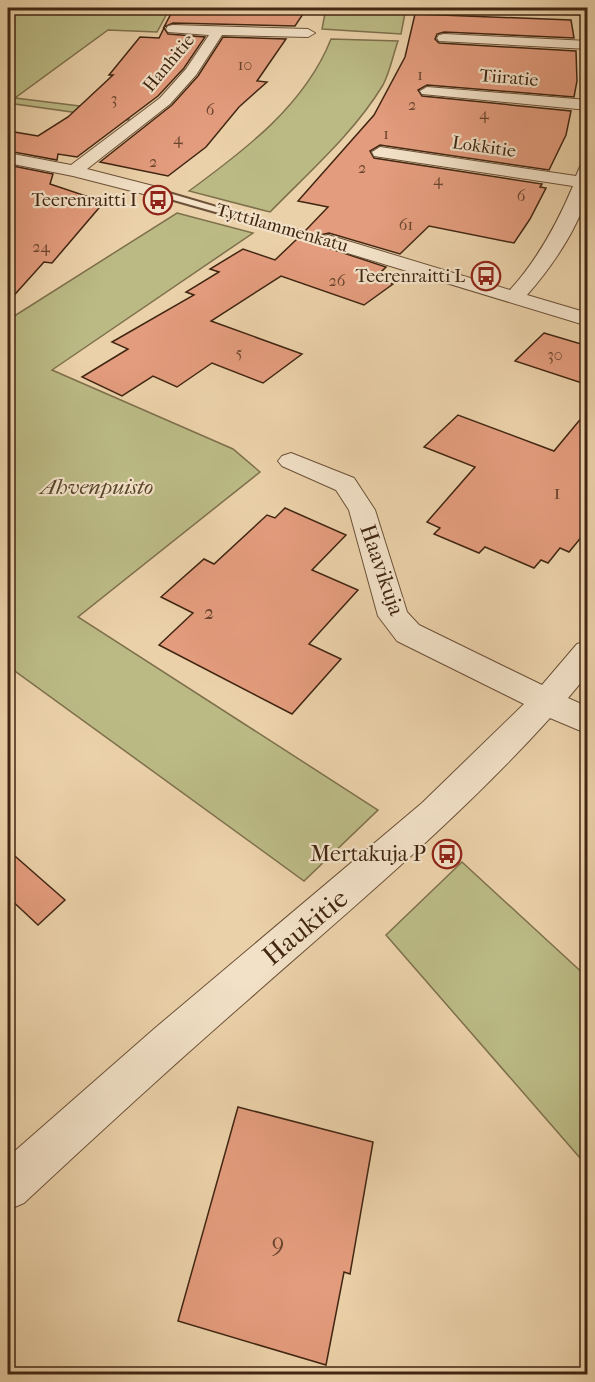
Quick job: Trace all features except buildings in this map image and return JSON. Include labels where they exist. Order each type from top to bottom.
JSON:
[{"type":"street","points":[[173,29],[218,31]]},
{"type":"street","name":"Hanhitie","points":[[74,171],[165,100],[191,72],[218,31],[308,33]]},
{"type":"street","points":[[444,38],[588,45]]},
{"type":"street","name":"Tiiratie","points":[[427,91],[588,105]]},
{"type":"street","name":"Lokkitie","points":[[380,152],[585,174]]},
{"type":"street","name":"Tyttilammenkatu","points":[[8,158],[74,171],[159,193]]},
{"type":"street","points":[[514,296],[554,246],[575,205],[585,174]]},
{"type":"street","name":"Tyttilammenkatu","points":[[328,241],[588,320]]},
{"type":"street","name":"Haavikuja","points":[[291,461],[345,484],[362,510],[393,616],[408,633],[588,722]]},
{"type":"street","name":"Haukitie","points":[[8,1187],[152,1057],[471,782],[548,702],[588,652]]},
{"type":"lane","name":"Tyttilammenkatu","points":[[159,193],[328,241]]},
{"type":"green space","points":[[8,8],[170,8],[157,32],[108,30],[15,98],[128,112],[129,120],[8,103]]},
{"type":"green space","points":[[326,8],[406,8],[401,34],[322,29]]},
{"type":"green space","points":[[407,8],[587,8],[587,28],[584,28],[581,15]]},
{"type":"green space","points":[[331,39],[398,41],[383,85],[359,119],[330,152],[270,212],[189,191],[252,142],[289,105],[306,85],[320,63]]},
{"type":"green space","name":"Ahvenpuisto","points":[[177,213],[253,233],[52,370],[233,449],[260,472],[78,617],[378,810],[304,881],[8,666],[8,320]]},
{"type":"green space","points":[[462,862],[587,977],[587,1166],[386,935]]},
{"type":"place","name":"Teerenraitti I","points":[[158,200]]},
{"type":"place","name":"Teerenraitti L","points":[[486,276]]},
{"type":"place","name":"Mertakuja P","points":[[447,854]]}]
